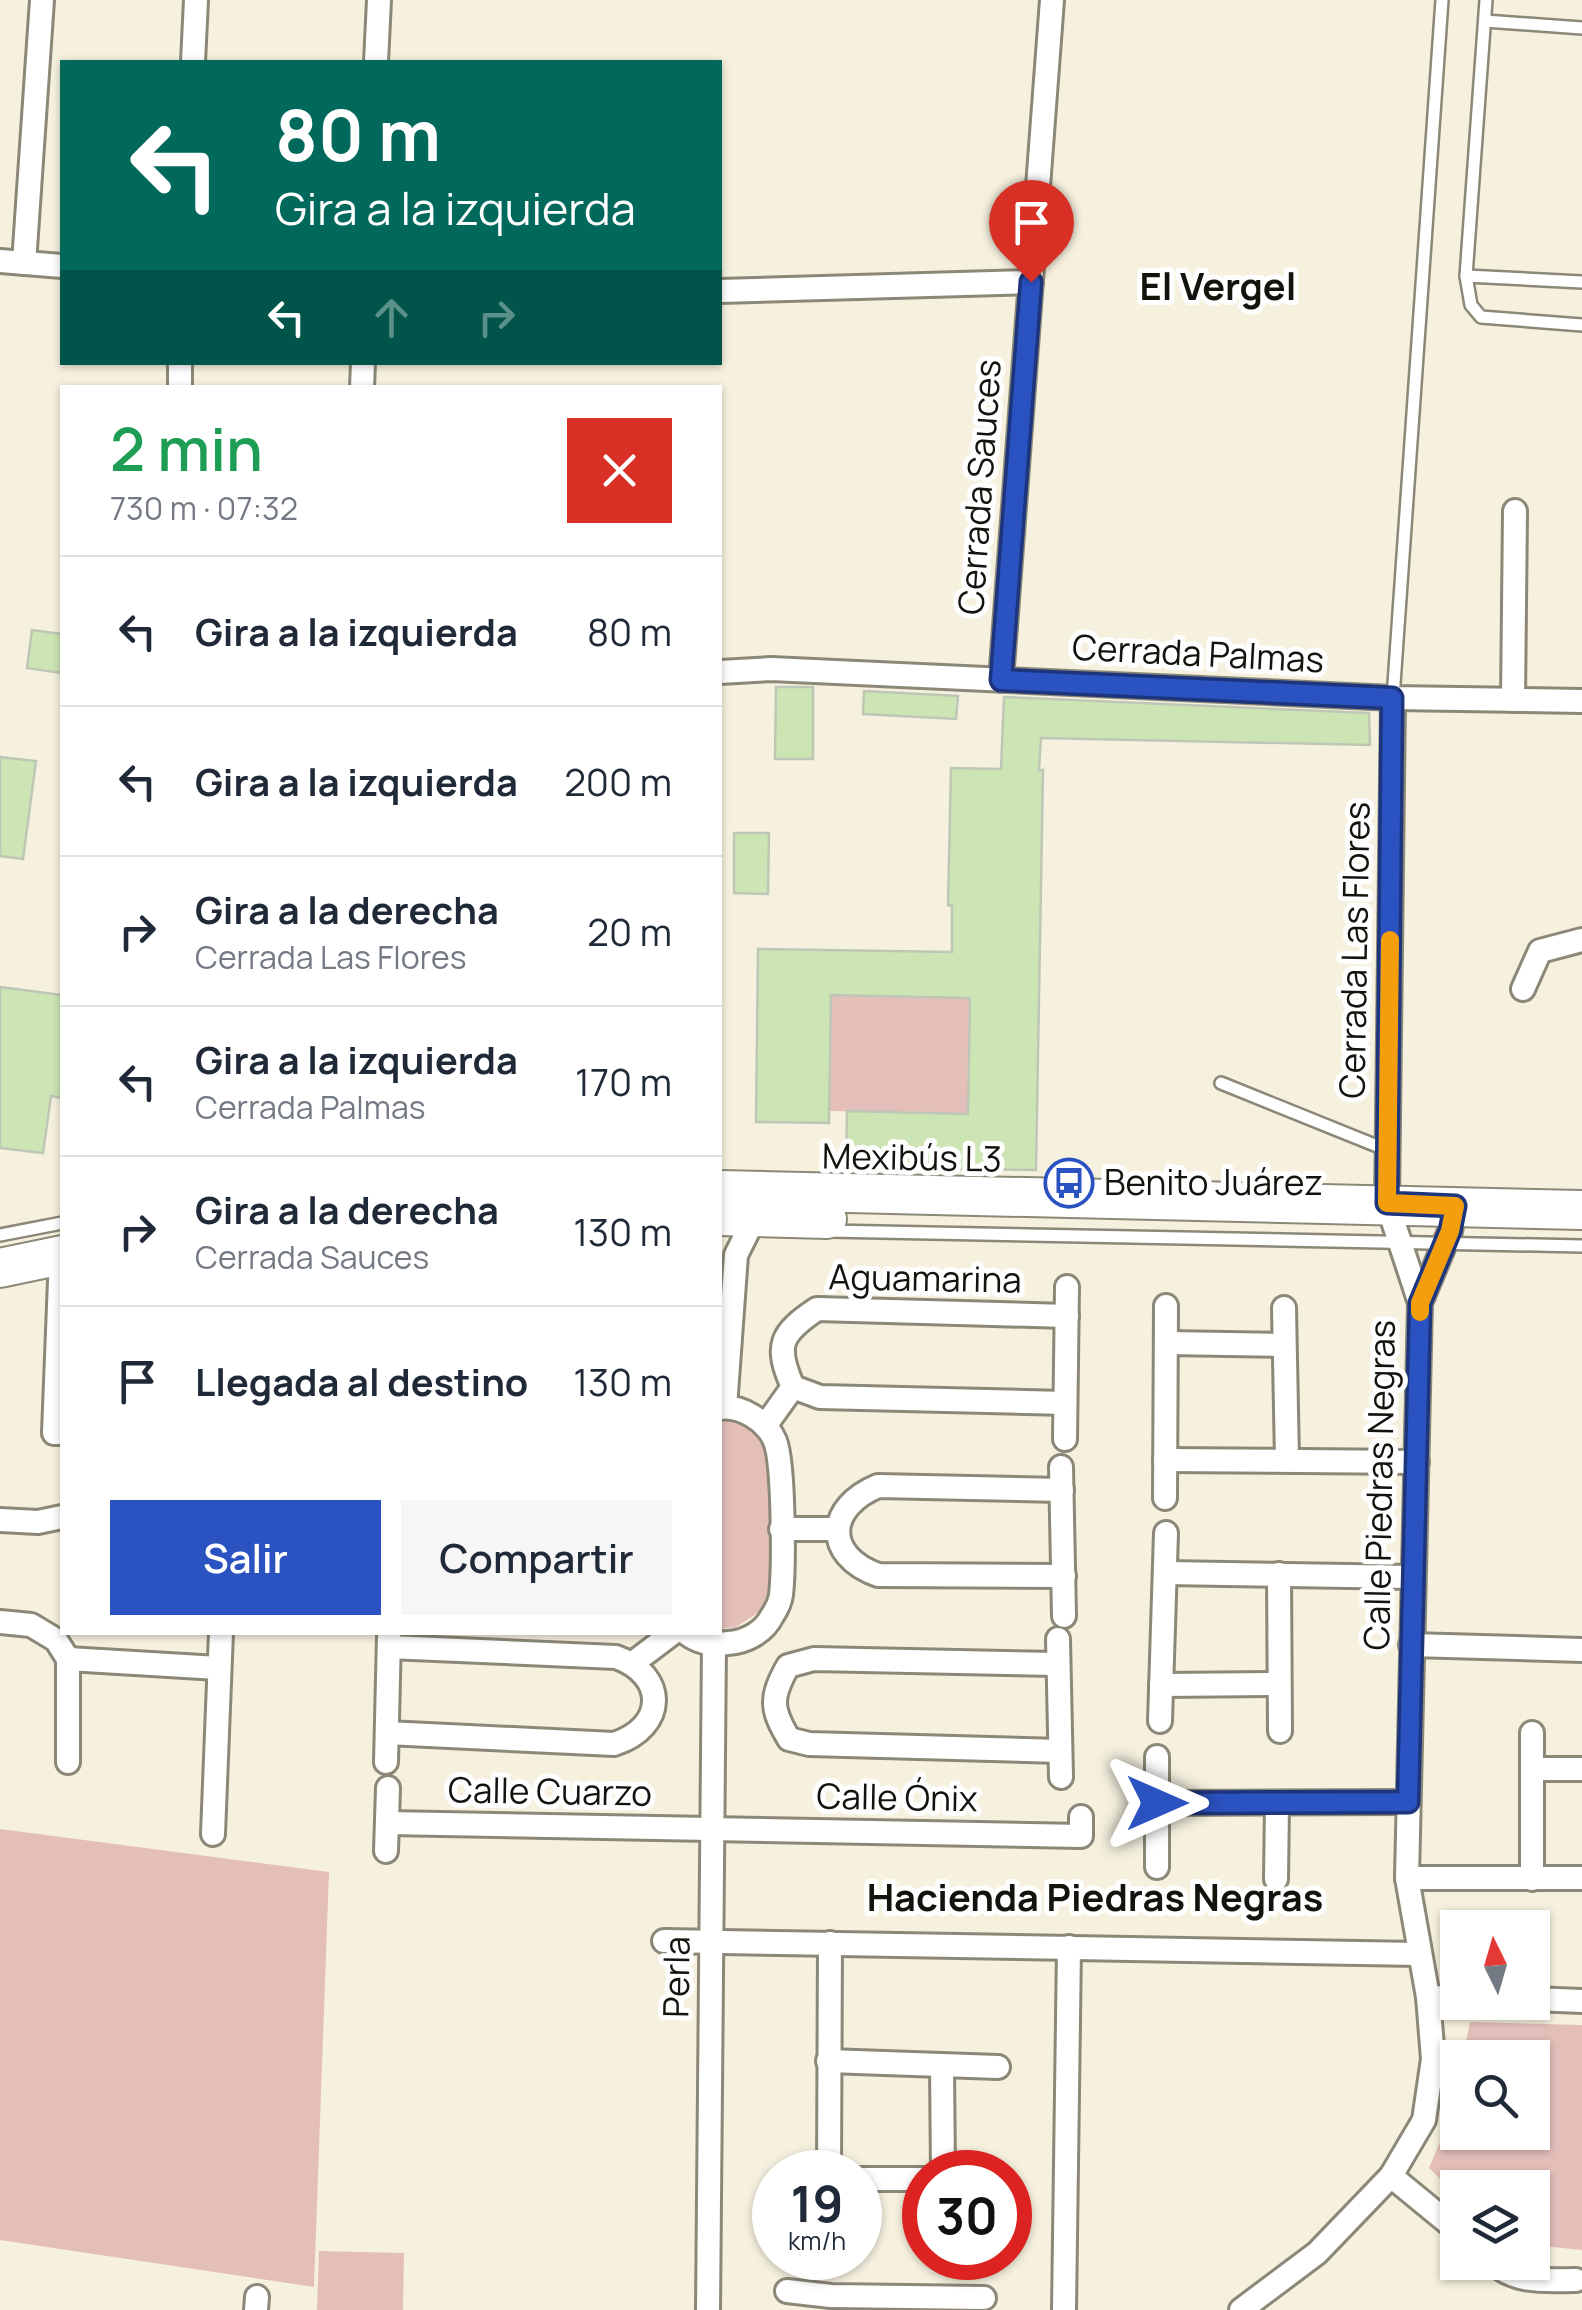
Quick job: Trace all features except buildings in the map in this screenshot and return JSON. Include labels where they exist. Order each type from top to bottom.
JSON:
[{"type":"main road","points":[[722,1194],[736,1220],[1392,1217],[1450,1226],[1582,1236]]},
{"type":"main road","points":[[1450,1226],[1582,1210]]},
{"type":"main road","points":[[0,1239],[60,1254]]},
{"type":"main road","points":[[0,1268],[60,1254]]},
{"type":"street","points":[[42,0],[12,262],[60,266]]},
{"type":"street","points":[[193,60],[196,0]]},
{"type":"street","points":[[376,60],[379,0]]},
{"type":"street","name":"Cerrada Sauces","points":[[1001,680],[1052,0]]},
{"type":"street","points":[[722,292],[1031,282]]},
{"type":"street","points":[[1513,700],[1515,511]]},
{"type":"street","name":"Cerrada Palmas","points":[[722,672],[771,669],[1392,698],[1582,700]]},
{"type":"street","name":"Cerrada Las Flores","points":[[1392,698],[1388,1150],[1392,1217]]},
{"type":"street","points":[[1522,989],[1540,951],[1582,940]]},
{"type":"street","name":"Calle Piedras Negras","points":[[1250,2307],[1317,2253],[1391,2176],[1424,2120],[1433,2059],[1428,1997],[1407,1878],[1420,1303],[1392,1217]]},
{"type":"street","points":[[688,1635],[714,1644],[740,1642],[771,1620],[780,1598],[781,1462],[774,1438],[746,1411],[722,1407],[736,1220]]},
{"type":"street","name":"Calle Piedras Negras","points":[[1420,1303],[1450,1226]]},
{"type":"street","name":"Aguamarina","points":[[1065,1439],[1067,1287]]},
{"type":"street","points":[[1165,1498],[1166,1306]]},
{"type":"street","name":"Aguamarina","points":[[793,1387],[781,1354],[787,1332],[817,1308],[1067,1316]]},
{"type":"street","points":[[1284,1308],[1287,1460]]},
{"type":"street","points":[[60,1323],[54,1433],[60,1433]]},
{"type":"street","points":[[1167,1343],[1284,1345]]},
{"type":"street","points":[[765,1426],[793,1387],[820,1396],[1065,1403]]},
{"type":"street","points":[[1165,1460],[1417,1462]]},
{"type":"street","points":[[1061,1777],[1058,1664],[1064,1576],[1062,1478],[878,1486],[857,1495],[845,1510],[838,1529],[844,1554],[857,1567],[878,1575],[1064,1576]]},
{"type":"street","points":[[0,1520],[38,1522],[60,1517]]},
{"type":"street","points":[[781,1529],[838,1529]]},
{"type":"street","points":[[1160,1721],[1166,1532]]},
{"type":"street","points":[[1165,1573],[1412,1577]]},
{"type":"street","points":[[1279,1574],[1280,1731]]},
{"type":"street","points":[[0,1622],[31,1625],[56,1640],[68,1659],[68,1762]]},
{"type":"street","points":[[760,1631],[788,1666]]},
{"type":"street","points":[[213,1834],[220,1635]]},
{"type":"street","points":[[633,1663],[670,1635]]},
{"type":"street","points":[[386,1762],[389,1640],[616,1657],[633,1663],[652,1686],[653,1707],[647,1726],[634,1738],[614,1744],[387,1733]]},
{"type":"street","name":"Perla","points":[[708,2310],[714,1644]]},
{"type":"street","points":[[1411,1645],[1582,1650]]},
{"type":"street","points":[[1058,1664],[814,1658],[788,1666],[777,1685],[774,1712],[790,1739],[808,1744],[1060,1750]]},
{"type":"street","points":[[68,1659],[218,1668]]},
{"type":"street","points":[[1161,1685],[1278,1684]]},
{"type":"street","points":[[1532,1733],[1532,1879]]},
{"type":"street","points":[[1156,1757],[1157,1867]]},
{"type":"street","points":[[1532,1769],[1582,1769]]},
{"type":"street","points":[[386,1851],[388,1788]]},
{"type":"street","points":[[1157,1803],[1408,1802]]},
{"type":"street","points":[[1276,1879],[1277,1803]]},
{"type":"street","name":"Calle Cuarzo","points":[[387,1823],[712,1830]]},
{"type":"street","name":"Calle Ónix","points":[[712,1830],[1081,1826]]},
{"type":"street","points":[[1407,1878],[1582,1878]]},
{"type":"street","points":[[664,1941],[1419,1954]]},
{"type":"street","points":[[828,2150],[830,1943]]},
{"type":"street","points":[[1064,2310],[1069,1946]]},
{"type":"street","points":[[1428,1997],[1440,1997]]},
{"type":"street","points":[[1550,2000],[1582,2001]]},
{"type":"street","points":[[828,2061],[998,2067]]},
{"type":"street","points":[[942,2067],[943,2150]]},
{"type":"street","points":[[1391,2176],[1440,2216]]},
{"type":"street","points":[[1550,2280],[1576,2280]]},
{"type":"street","points":[[788,2292],[831,2303],[942,2304],[984,2298]]},
{"type":"lane","points":[[1392,698],[1442,0]]},
{"type":"lane","points":[[1486,0],[1466,276],[1471,305],[1481,317],[1582,324]]},
{"type":"lane","points":[[1485,21],[1582,28]]},
{"type":"lane","points":[[1466,276],[1582,282]]},
{"type":"lane","points":[[1221,1084],[1388,1150]]},
{"type":"lane","name":"Mexibús L3","points":[[722,1182],[1392,1217],[1582,1201]]},
{"type":"lane","points":[[1450,1226],[1582,1246]]},
{"type":"shaded area","points":[[831,995],[971,998],[968,1114],[829,1111]]},
{"type":"shaded area","points":[[735,1417],[764,1434],[775,1460],[771,1585],[764,1609],[736,1627],[722,1629],[722,1418]]},
{"type":"shaded area","points":[[0,1829],[329,1872],[314,2287],[0,2240]]},
{"type":"shaded area","points":[[1470,2022],[1582,2025],[1582,2250],[1550,2247],[1550,2170],[1440,2170],[1440,2179],[1429,2168],[1440,2142],[1440,2150],[1550,2150],[1550,2040],[1466,2040]]},
{"type":"shaded area","points":[[319,2251],[404,2253],[403,2310],[317,2310]]},
{"type":"slow traffic","points":[[1390,940],[1387,1203],[1455,1206],[1450,1231],[1420,1303],[1420,1312]]},
{"type":"place","name":"Benito Juárez","points":[[1069,1183]]},
{"type":"district","name":"El Vergel","points":[[1218,287]]},
{"type":"district","name":"Hacienda Piedras Negras","points":[[1095,1898]]},
{"type":"route","points":[[1031,282],[1001,680],[1392,698],[1387,1203],[1455,1206],[1450,1231],[1420,1303],[1408,1802],[1157,1803]]}]
